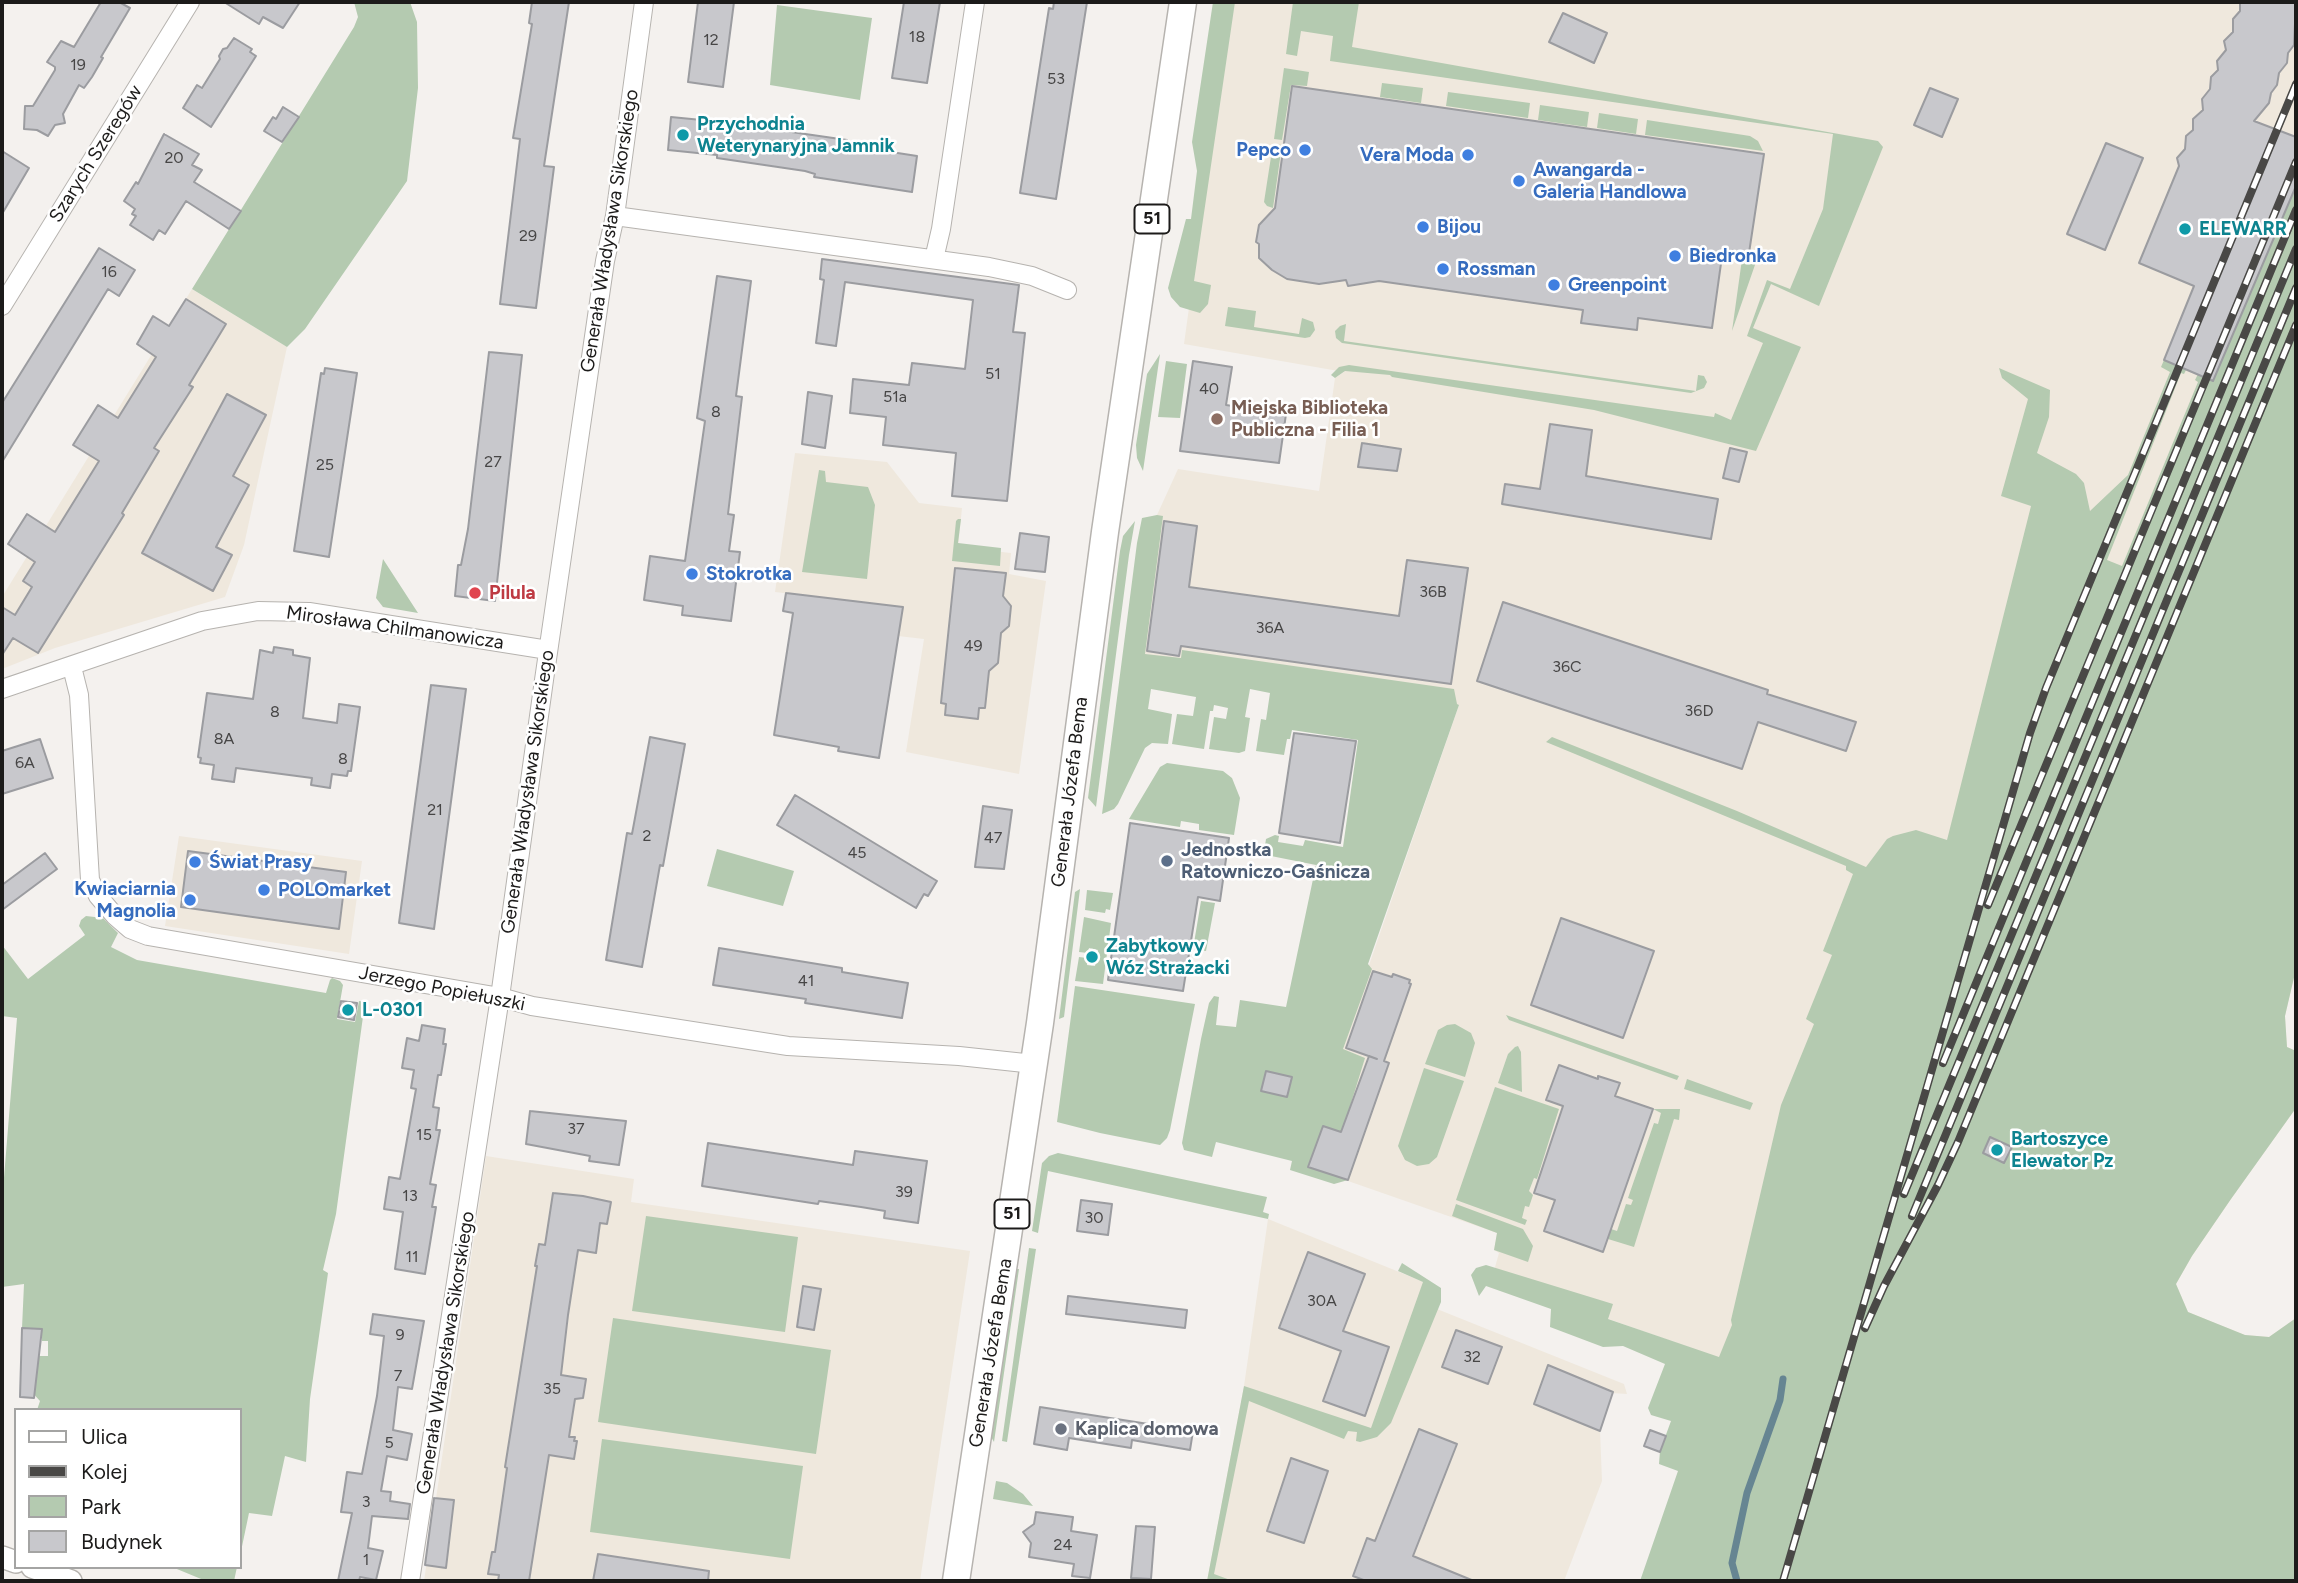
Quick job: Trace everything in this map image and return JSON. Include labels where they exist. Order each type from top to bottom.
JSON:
[{"type":"main road","name":"Generała Józefa Bema","points":[[956,1581],[1034,1064],[1103,545],[1184,2]]},
{"type":"street","name":"Szarych Szeregów","points":[[2,306],[190,2]]},
{"type":"street","name":"Generała Władysława Sikorskiego","points":[[410,1581],[500,997],[548,650],[605,261],[615,216],[644,2]]},
{"type":"street","points":[[934,259],[941,229],[975,2]]},
{"type":"street","points":[[615,216],[934,259],[1032,276],[1067,290]]},
{"type":"street","name":"Mirosława Chilmanowicza","points":[[2,689],[202,621],[258,611],[309,612],[548,650]]},
{"type":"street","name":"Jerzego Popiełuszki","points":[[72,667],[79,695],[90,880],[107,906],[130,929],[148,936],[500,997],[532,1006],[788,1046],[959,1056],[1034,1064]]},
{"type":"street","points":[[38,1569],[71,1581]]},
{"type":"shaded area","points":[[1231,2],[2296,2],[2296,969],[2285,1016],[2287,1047],[2296,1051],[2296,1108],[2192,1256],[2176,1284],[2188,1312],[2245,1335],[2269,1337],[2296,1318],[2296,1410],[1776,1344],[1719,1358],[1492,1278],[1499,1253],[1494,1250],[1497,1233],[1308,1167],[1339,1078],[1331,1075],[1459,705],[1134,661],[1157,515],[1178,469],[1319,491],[1335,378],[1344,372],[1184,344]]},
{"type":"shaded area","points":[[192,289],[287,347],[244,545],[225,597],[55,648],[2,669],[2,597]]},
{"type":"shaded area","points":[[795,453],[887,462],[919,503],[962,508],[958,547],[1011,553],[1009,574],[1046,581],[1019,774],[906,752],[924,639],[898,636],[902,607],[775,592]]},
{"type":"shaded area","points":[[179,836],[362,861],[349,954],[165,926]]},
{"type":"shaded area","points":[[486,1156],[634,1179],[631,1202],[970,1251],[920,1581],[424,1581]]},
{"type":"shaded area","points":[[1268,1219],[1424,1282],[1417,1301],[1624,1384],[1627,1394],[1612,1393],[1600,1431],[1602,1481],[1564,1581],[1207,1581],[1244,1386]]},
{"type":"green space","points":[[354,2],[410,2],[417,22],[418,88],[407,181],[305,329],[287,347],[192,289],[354,27],[358,17]]},
{"type":"green space","points":[[1213,2],[1235,2],[1194,281],[1211,285],[1208,304],[1200,313],[1180,307],[1171,297],[1168,288],[1186,219],[1191,219],[1197,171],[1192,142]]},
{"type":"green space","points":[[1293,2],[1359,2],[1352,47],[1878,141],[1883,147],[1819,306],[1771,284],[1753,328],[1801,347],[1756,451],[1594,410],[1390,375],[1345,371],[1335,378],[1331,375],[1339,367],[1349,365],[1714,417],[1715,413],[1731,420],[1763,343],[1747,336],[1767,280],[1790,289],[1823,209],[1833,134],[1330,61],[1333,36],[1301,31],[1297,56],[1286,54]]},
{"type":"green space","points":[[777,5],[872,18],[860,100],[770,85]]},
{"type":"green space","points":[[1284,68],[1309,72],[1307,86],[1291,85],[1282,140],[1274,139]]},
{"type":"green space","points":[[1382,83],[1423,88],[1421,103],[1380,97]]},
{"type":"green space","points":[[1448,92],[1530,103],[1528,118],[1446,106]]},
{"type":"green space","points":[[1540,105],[1589,112],[1587,127],[1538,120]]},
{"type":"green space","points":[[1599,113],[1638,119],[1636,134],[1597,128]]},
{"type":"green space","points":[[1647,120],[1750,136],[1758,141],[1763,151],[1645,135]]},
{"type":"green space","points":[[1273,144],[1282,145],[1273,208],[1264,202]]},
{"type":"green space","points":[[2296,186],[2296,969],[2285,1016],[2287,1047],[2296,1051],[2296,1108],[2192,1256],[2176,1284],[2188,1312],[2245,1335],[2269,1337],[2296,1318],[2296,1581],[1640,1581],[1678,1471],[1659,1464],[1660,1451],[1671,1421],[1651,1415],[1648,1408],[1665,1364],[1623,1346],[1603,1347],[1550,1327],[1551,1309],[1486,1286],[1479,1296],[1471,1275],[1476,1268],[1486,1265],[1613,1304],[1608,1319],[1719,1357],[1732,1325],[1781,1105],[1814,1024],[1806,1019],[1832,955],[1823,951],[1853,874],[1846,870],[1846,866],[1546,742],[1552,737],[1737,811],[1866,867],[1887,839],[1893,836],[1916,830],[1947,840],[2031,506],[2001,496],[2028,399],[2002,378],[1999,368],[2050,390],[2049,417],[2037,453],[2076,474],[2084,483],[2090,511],[2128,475],[2170,372],[2161,367],[2164,360],[2186,370],[2184,374],[2181,373],[2107,560],[2122,566],[2198,382],[2195,380],[2198,374],[2213,380]]},
{"type":"green space","points":[[1743,252],[1752,253],[1756,262],[1732,331]]},
{"type":"green space","points":[[1228,307],[1256,311],[1254,327],[1299,334],[1302,318],[1313,322],[1315,330],[1310,337],[1305,338],[1225,326]]},
{"type":"green space","points":[[1346,324],[1344,341],[1696,391],[1698,375],[1704,376],[1707,382],[1704,388],[1691,393],[1342,343],[1336,338],[1335,331]]},
{"type":"green space","points":[[1160,354],[1143,471],[1137,458],[1136,445],[1147,374]]},
{"type":"green space","points":[[1166,361],[1187,364],[1180,418],[1158,417]]},
{"type":"green space","points":[[819,470],[825,471],[826,482],[868,487],[875,505],[867,579],[802,572]]},
{"type":"green space","points":[[1163,516],[1145,654],[1181,658],[1182,650],[1454,689],[1459,705],[1368,964],[1372,969],[1343,1049],[1365,1058],[1348,1113],[1341,1132],[1323,1126],[1309,1166],[1348,1180],[1334,1184],[1290,1170],[1292,1161],[1216,1142],[1212,1157],[1184,1150],[1182,1143],[1201,1039],[1209,1003],[1214,996],[1219,997],[1216,1025],[1236,1027],[1240,1000],[1286,1007],[1316,865],[1266,855],[1266,839],[1275,835],[1279,836],[1278,842],[1303,846],[1305,840],[1343,847],[1358,740],[1292,730],[1284,755],[1256,751],[1261,719],[1266,720],[1270,693],[1250,689],[1245,717],[1250,718],[1245,751],[1239,753],[1209,749],[1214,717],[1226,719],[1228,708],[1214,705],[1213,711],[1210,711],[1204,749],[1172,744],[1177,714],[1193,716],[1196,697],[1151,689],[1148,709],[1172,714],[1168,744],[1152,743],[1145,748],[1118,804],[1114,809],[1102,814],[1137,543],[1142,518]]},
{"type":"green space","points":[[958,519],[961,519],[958,543],[1001,548],[1000,566],[952,561]]},
{"type":"green space","points":[[1135,521],[1096,807],[1088,798],[1120,551],[1123,536]]},
{"type":"green space","points":[[383,559],[418,613],[383,607],[376,598]]},
{"type":"green space","points":[[1167,763],[1223,771],[1232,778],[1240,798],[1234,835],[1199,830],[1199,824],[1181,821],[1180,827],[1129,819],[1160,767]]},
{"type":"green space","points":[[717,849],[794,871],[783,906],[707,886]]},
{"type":"green space","points":[[1080,889],[1064,1017],[1059,1019],[1075,892]]},
{"type":"green space","points":[[1087,890],[1113,893],[1110,910],[1106,909],[1105,913],[1085,910]]},
{"type":"green space","points":[[1201,901],[1215,903],[1206,951],[1193,949]]},
{"type":"green space","points":[[86,916],[103,918],[118,933],[111,947],[137,960],[326,993],[332,978],[340,981],[343,985],[337,1019],[355,1022],[359,1001],[365,1002],[336,1214],[323,1270],[328,1273],[310,1399],[306,1462],[285,1456],[272,1516],[249,1513],[242,1546],[242,1408],[38,1408],[40,1401],[20,1379],[21,1368],[38,1369],[38,1356],[48,1356],[48,1341],[42,1341],[42,1329],[22,1328],[24,1284],[2,1287],[2,1202],[17,1018],[2,1016],[2,945],[28,979],[85,935],[79,926]]},
{"type":"green space","points":[[1084,917],[1111,923],[1103,984],[1075,981],[1079,957],[1087,958],[1087,965],[1095,966],[1098,950],[1089,948],[1088,953],[1079,952]]},
{"type":"green space","points":[[1075,986],[1195,1004],[1170,1130],[1160,1145],[1057,1122]]},
{"type":"green space","points":[[1506,1015],[1679,1076],[1677,1080],[1509,1020]]},
{"type":"green space","points":[[1455,1024],[1471,1033],[1475,1043],[1465,1077],[1425,1064],[1438,1030]]},
{"type":"green space","points":[[1518,1046],[1521,1052],[1522,1092],[1498,1083],[1508,1054]]},
{"type":"green space","points":[[1424,1068],[1464,1081],[1437,1157],[1429,1164],[1417,1166],[1405,1160],[1398,1146]]},
{"type":"green space","points":[[1687,1079],[1753,1103],[1750,1110],[1684,1089]]},
{"type":"green space","points":[[1495,1087],[1559,1109],[1537,1179],[1534,1178],[1529,1191],[1533,1195],[1529,1207],[1525,1206],[1522,1218],[1527,1220],[1525,1225],[1456,1200]]},
{"type":"green space","points":[[1653,1109],[1680,1109],[1679,1120],[1674,1119],[1634,1247],[1608,1239],[1611,1229],[1617,1231],[1626,1204],[1631,1205],[1633,1200],[1628,1198],[1654,1123],[1658,1124],[1661,1113]]},
{"type":"green space","points":[[1058,1153],[1267,1197],[1263,1212],[1269,1214],[1268,1219],[1048,1171],[1038,1233],[1032,1231],[1042,1163],[1049,1156]]},
{"type":"green space","points":[[1456,1204],[1523,1229],[1533,1246],[1528,1262],[1494,1250],[1497,1233],[1452,1216]]},
{"type":"green space","points":[[646,1216],[798,1237],[785,1332],[632,1311]]},
{"type":"green space","points":[[1029,1248],[1036,1249],[1007,1442],[1002,1441]]},
{"type":"green space","points":[[1402,1263],[1441,1288],[1441,1302],[1391,1423],[1377,1437],[1360,1442],[1356,1441],[1357,1432],[1348,1431],[1344,1439],[1249,1401],[1214,1574],[1233,1581],[1207,1581],[1244,1386],[1371,1428],[1423,1282],[1398,1271]]},
{"type":"green space","points":[[1019,1269],[994,1442],[990,1435]]},
{"type":"green space","points":[[613,1318],[831,1350],[816,1454],[598,1422]]},
{"type":"green space","points":[[602,1439],[803,1466],[790,1559],[590,1532]]},
{"type":"green space","points":[[996,1481],[1007,1483],[1023,1494],[1033,1506],[993,1499]]},
{"type":"green space","points":[[177,1569],[237,1569],[234,1581],[206,1581]]},
{"type":"building","points":[[101,2],[119,2],[130,8],[92,77],[84,88],[79,85],[63,114],[65,123],[55,125],[48,136],[37,130],[24,129],[25,106],[33,106],[55,70],[55,67],[47,62],[61,41],[74,47]]},
{"type":"building","points":[[224,2],[300,2],[283,28],[263,17],[259,24]]},
{"type":"building","points":[[532,2],[569,2],[544,166],[554,167],[536,308],[500,304],[520,139],[513,138],[532,24],[529,23]]},
{"type":"building","points":[[698,2],[734,2],[723,87],[688,82]]},
{"type":"building","points":[[904,2],[940,2],[927,83],[892,78]]},
{"type":"building","points":[[1054,2],[1087,2],[1056,199],[1020,193],[1049,8],[1053,9]]},
{"type":"building","points":[[2240,2],[2296,2],[2294,45],[2288,53],[2287,63],[2279,73],[2269,103],[2254,121],[2296,137],[2296,186],[2213,381],[2164,360],[2194,286],[2139,263],[2179,166],[2177,158],[2185,149],[2186,136],[2193,130],[2193,119],[2203,110],[2202,99],[2210,89],[2211,77],[2218,70],[2217,61],[2226,50],[2224,41],[2233,32],[2233,19],[2240,11]]},
{"type":"building","points":[[1563,13],[1607,33],[1594,63],[1549,42]]},
{"type":"building","points":[[234,38],[252,49],[250,52],[256,56],[211,127],[183,108],[197,85],[202,88],[223,49],[227,48]]},
{"type":"building","name":"Awangarda - Galeria Handlowa","points":[[1292,86],[1764,154],[1749,253],[1723,249],[1712,328],[1638,318],[1637,330],[1581,323],[1583,310],[1379,281],[1348,286],[1346,280],[1319,284],[1287,279],[1259,258],[1259,244],[1256,242],[1259,225],[1275,208]]},
{"type":"building","points":[[1930,88],[1958,99],[1942,137],[1914,125]]},
{"type":"building","points":[[283,107],[299,117],[282,142],[264,131]]},
{"type":"building","points":[[671,117],[847,140],[846,145],[917,156],[912,192],[814,177],[815,174],[805,171],[717,158],[717,155],[668,150]]},
{"type":"building","points":[[164,134],[199,154],[192,165],[202,170],[194,182],[241,211],[229,229],[186,201],[165,234],[159,230],[153,240],[130,225],[136,216],[132,214],[135,209],[124,201],[136,182],[138,184]]},
{"type":"building","points":[[2106,143],[2143,158],[2105,250],[2067,234]]},
{"type":"building","points":[[2,151],[29,168],[2,214]]},
{"type":"building","points":[[99,248],[135,270],[119,296],[108,289],[2,462],[2,403]]},
{"type":"building","points":[[822,259],[1019,285],[1013,332],[1025,333],[1007,501],[952,496],[956,453],[883,445],[886,417],[850,413],[853,379],[909,385],[912,363],[965,369],[973,300],[845,282],[836,346],[816,343],[824,280],[820,279]]},
{"type":"building","points":[[717,276],[751,281],[736,396],[742,397],[728,514],[734,515],[729,551],[740,552],[731,621],[682,615],[683,606],[644,600],[650,556],[685,561],[705,421],[697,418]]},
{"type":"building","points":[[186,299],[226,324],[189,385],[193,387],[154,448],[159,451],[122,513],[124,515],[38,653],[13,638],[2,655],[2,607],[15,615],[32,587],[23,581],[35,562],[8,544],[27,514],[55,532],[99,461],[73,445],[98,405],[118,418],[156,357],[137,344],[153,316],[169,326]]},
{"type":"building","points":[[489,352],[522,355],[495,601],[455,596],[458,565],[461,565],[468,529]]},
{"type":"building","points":[[1193,361],[1232,367],[1226,405],[1286,414],[1279,463],[1180,451]]},
{"type":"building","points":[[325,368],[357,373],[329,557],[294,551],[321,373],[324,374]]},
{"type":"building","points":[[808,392],[832,396],[825,448],[802,444]]},
{"type":"building","points":[[227,394],[266,415],[233,476],[249,485],[216,547],[232,555],[213,591],[142,553]]},
{"type":"building","points":[[1550,424],[1592,430],[1586,476],[1718,499],[1711,539],[1502,504],[1505,484],[1540,489]]},
{"type":"building","points":[[1362,443],[1401,449],[1397,471],[1358,467]]},
{"type":"building","points":[[1730,448],[1747,452],[1739,482],[1723,478]]},
{"type":"building","points":[[1164,521],[1197,526],[1189,587],[1399,616],[1407,560],[1468,568],[1451,684],[1181,646],[1179,656],[1147,651]]},
{"type":"building","points":[[1020,533],[1049,537],[1045,572],[1015,569]]},
{"type":"building","points":[[955,568],[1006,573],[1003,596],[1011,606],[1009,626],[1001,633],[998,663],[989,671],[985,708],[979,708],[978,719],[945,715],[946,704],[941,703]]},
{"type":"building","points":[[786,593],[903,607],[879,758],[838,751],[839,747],[774,735],[793,613],[783,611]]},
{"type":"building","points":[[1503,602],[1768,690],[1767,694],[1856,722],[1846,751],[1758,722],[1742,769],[1477,681]]},
{"type":"building","points":[[274,647],[293,650],[293,655],[310,658],[303,718],[337,723],[339,704],[360,707],[351,771],[348,771],[347,776],[332,774],[330,788],[311,785],[312,778],[236,768],[234,782],[212,779],[214,765],[200,763],[201,758],[198,757],[207,693],[253,699],[260,650],[273,653]]},
{"type":"building","points":[[431,685],[466,689],[434,929],[399,923]]},
{"type":"building","points":[[1294,733],[1356,741],[1340,843],[1279,833]]},
{"type":"building","points":[[650,737],[685,744],[642,967],[606,960],[627,833],[632,834]]},
{"type":"building","points":[[40,739],[53,778],[2,794],[2,751]]},
{"type":"building","points":[[795,795],[937,881],[928,896],[924,894],[916,908],[777,825]]},
{"type":"building","points":[[983,806],[1012,810],[1004,869],[975,867]]},
{"type":"building","points":[[1130,823],[1229,838],[1220,901],[1198,897],[1183,991],[1108,980]]},
{"type":"building","name":"POLOmarket","points":[[188,851],[346,872],[339,929],[181,907]]},
{"type":"building","points":[[45,853],[57,869],[2,910],[2,885]]},
{"type":"building","points":[[1561,918],[1654,951],[1623,1038],[1531,1005]]},
{"type":"building","points":[[719,948],[842,968],[842,972],[908,983],[902,1018],[805,1003],[806,999],[713,985]]},
{"type":"building","points":[[1373,971],[1410,980],[1411,984],[1384,1061],[1389,1063],[1348,1180],[1308,1167],[1323,1126],[1341,1132],[1369,1056],[1346,1048]]},
{"type":"building","name":"L-0301","points":[[341,1001],[357,1003],[354,1020],[338,1017]]},
{"type":"building","points":[[422,1025],[445,1029],[443,1044],[446,1044],[433,1107],[439,1108],[436,1130],[440,1130],[430,1184],[436,1185],[432,1207],[436,1207],[425,1274],[395,1269],[403,1212],[384,1209],[389,1177],[400,1179],[416,1089],[411,1088],[414,1070],[402,1068],[407,1038],[419,1041]]},
{"type":"building","points":[[1559,1065],[1598,1079],[1598,1076],[1620,1083],[1615,1096],[1653,1109],[1603,1252],[1544,1231],[1555,1200],[1534,1193],[1563,1106],[1546,1100]]},
{"type":"building","points":[[1266,1071],[1292,1077],[1287,1097],[1261,1091]]},
{"type":"building","points":[[530,1111],[626,1121],[619,1165],[589,1161],[590,1156],[526,1144]]},
{"type":"building","name":"Bartoszyce Elewator Pz","points":[[1990,1137],[2012,1147],[2004,1163],[1983,1153]]},
{"type":"building","points":[[708,1143],[853,1165],[855,1151],[927,1161],[918,1223],[884,1218],[885,1211],[819,1201],[818,1204],[702,1186]]},
{"type":"building","points":[[553,1193],[611,1202],[607,1224],[600,1223],[596,1253],[578,1250],[568,1315],[561,1375],[586,1379],[583,1398],[575,1399],[569,1437],[575,1437],[574,1441],[577,1441],[574,1459],[549,1455],[529,1581],[498,1581],[499,1575],[488,1574],[492,1552],[495,1552],[535,1266],[539,1244],[545,1245]]},
{"type":"building","points":[[1081,1200],[1112,1204],[1108,1235],[1077,1231]]},
{"type":"building","points":[[1308,1252],[1365,1274],[1343,1331],[1389,1347],[1365,1416],[1323,1401],[1341,1351],[1279,1328]]},
{"type":"building","points":[[803,1286],[821,1289],[814,1330],[797,1327]]},
{"type":"building","points":[[1068,1296],[1187,1310],[1185,1328],[1066,1314]]},
{"type":"building","points":[[373,1314],[424,1321],[412,1389],[398,1387],[393,1430],[412,1434],[407,1460],[387,1456],[381,1491],[391,1492],[390,1501],[410,1504],[408,1519],[372,1516],[368,1548],[383,1551],[376,1580],[360,1577],[359,1581],[338,1581],[352,1513],[341,1512],[347,1472],[362,1474],[377,1396],[384,1336],[370,1334]]},
{"type":"building","points":[[22,1328],[42,1329],[34,1398],[20,1397]]},
{"type":"building","points":[[1456,1330],[1502,1347],[1488,1384],[1442,1367]]},
{"type":"building","points":[[1548,1365],[1613,1392],[1600,1431],[1534,1404]]},
{"type":"building","points":[[1040,1407],[1193,1431],[1190,1450],[1132,1440],[1131,1448],[1069,1438],[1067,1450],[1034,1444]]},
{"type":"building","points":[[1419,1429],[1457,1444],[1413,1556],[1474,1581],[1366,1581],[1353,1576],[1367,1538],[1375,1541]]},
{"type":"building","points":[[1650,1430],[1666,1436],[1660,1452],[1644,1446]]},
{"type":"building","points":[[1291,1458],[1328,1471],[1304,1543],[1267,1531]]},
{"type":"building","points":[[434,1498],[454,1500],[446,1568],[425,1565]]},
{"type":"building","points":[[1036,1512],[1073,1517],[1071,1531],[1097,1535],[1090,1578],[1072,1576],[1074,1564],[1029,1557],[1031,1543],[1023,1532],[1034,1524]]},
{"type":"building","points":[[1136,1526],[1155,1527],[1151,1579],[1131,1578]]},
{"type":"building","points":[[598,1554],[709,1571],[708,1581],[593,1581]]},
{"type":"waterway","points":[[1737,1581],[1732,1563],[1747,1493],[1780,1400],[1783,1379]]},
{"type":"railway","points":[[1783,1581],[2030,733],[2046,688],[2296,84]]},
{"type":"railway","points":[[1988,905],[2296,162]]},
{"type":"railway","points":[[1943,1063],[2296,210]]},
{"type":"railway","points":[[1904,1194],[2296,249]]},
{"type":"railway","points":[[1912,1216],[2296,288]]},
{"type":"railway","points":[[1865,1328],[1958,1142],[2296,325]]},
{"type":"place","name":"Przychodnia Weterynaryjna Jamnik","points":[[683,135]]},
{"type":"place","name":"Pepco","points":[[1305,150]]},
{"type":"place","name":"Vera Moda","points":[[1468,155]]},
{"type":"place","name":"Awangarda - Galeria Handlowa","points":[[1519,181]]},
{"type":"place","name":"Bijou","points":[[1423,227]]},
{"type":"place","name":"ELEWARR","points":[[2185,229]]},
{"type":"place","name":"Biedronka","points":[[1675,256]]},
{"type":"place","name":"Rossman","points":[[1443,269]]},
{"type":"place","name":"Greenpoint","points":[[1554,285]]},
{"type":"place","name":"Miejska Biblioteka Publiczna - Filia 1","points":[[1217,419]]},
{"type":"place","name":"Stokrotka","points":[[692,574]]},
{"type":"place","name":"Pilula","points":[[475,593]]},
{"type":"place","name":"Jednostka Ratowniczo-Gaśnicza","points":[[1167,861]]},
{"type":"place","name":"Świat Prasy","points":[[195,862]]},
{"type":"place","name":"POLOmarket","points":[[264,890]]},
{"type":"place","name":"Kwiaciarnia Magnolia","points":[[190,900]]},
{"type":"place","name":"Zabytkowy Wóz Strażacki","points":[[1092,957]]},
{"type":"place","name":"L-0301","points":[[348,1010]]},
{"type":"place","name":"Bartoszyce Elewator Pz","points":[[1997,1150]]},
{"type":"place","name":"Kaplica domowa","points":[[1061,1429]]}]
